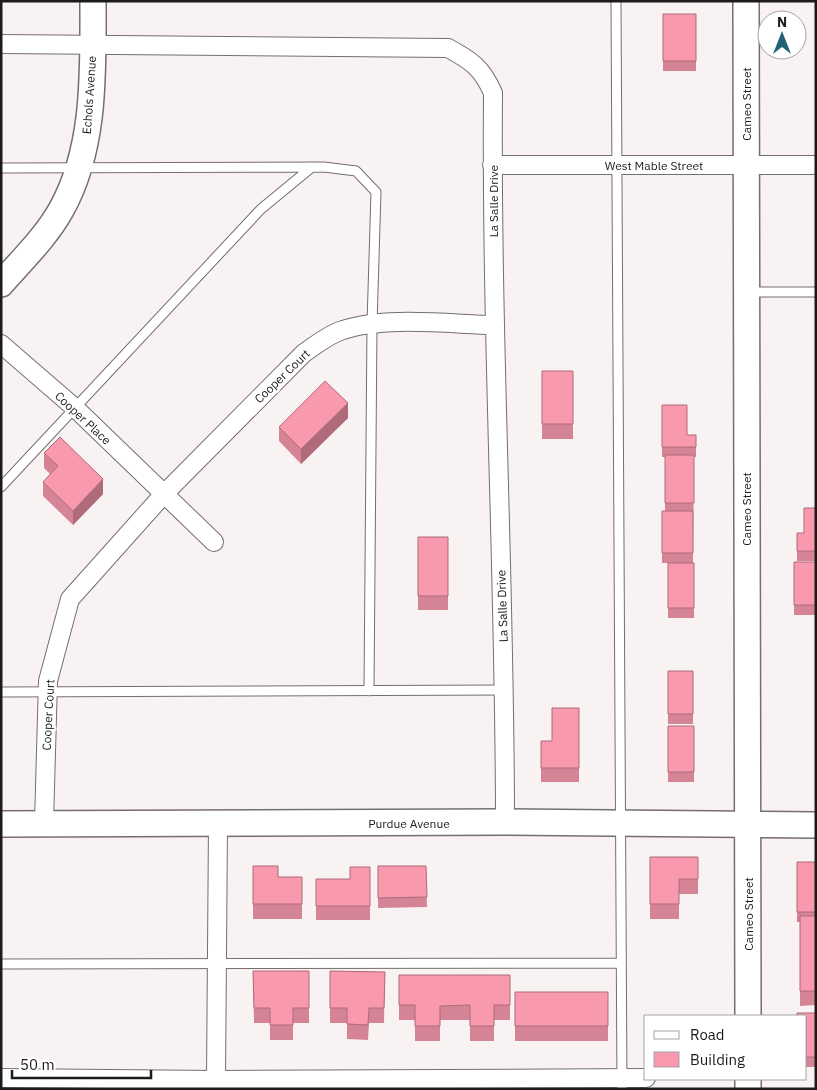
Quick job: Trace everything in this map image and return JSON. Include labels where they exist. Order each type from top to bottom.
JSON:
[{"type":"street","name":"Echols Avenue","points":[[1,284],[61,210],[78,169],[88,130],[93,45],[93,1]]},
{"type":"street","name":"Cameo Street","points":[[746,1],[748,1015]]},
{"type":"street","name":"La Salle Drive","points":[[1,44],[448,48],[472,61],[486,77],[493,93],[493,325],[505,690],[505,822]]},
{"type":"street","name":"West Mable Street","points":[[492,165],[816,165]]},
{"type":"street","name":"Cooper Court","points":[[44,823],[48,681],[70,599],[163,494],[304,353],[344,330],[372,324],[493,325]]},
{"type":"street","name":"Cooper Place","points":[[1,344],[74,408],[163,494]]},
{"type":"street","points":[[163,494],[214,542]]},
{"type":"street","name":"Purdue Avenue","points":[[1,824],[505,822],[747,826],[816,825]]},
{"type":"street","points":[[216,1080],[218,824]]},
{"type":"street","points":[[1,1078],[622,1083],[644,1078]]},
{"type":"lane","points":[[616,1],[622,1083]]},
{"type":"lane","points":[[1,487],[261,209],[312,167]]},
{"type":"lane","points":[[1,168],[312,167],[356,172],[376,192],[372,324],[369,691]]},
{"type":"lane","points":[[746,292],[816,292]]},
{"type":"lane","points":[[1,692],[505,690]]},
{"type":"lane","points":[[1,964],[621,963]]},
{"type":"building","points":[[663,14],[696,14],[696,61],[663,61]]},
{"type":"building","points":[[542,371],[573,371],[573,424],[542,424]]},
{"type":"building","points":[[325,381],[348,403],[301,449],[279,427]]},
{"type":"building","points":[[662,405],[687,405],[687,435],[696,435],[696,447],[662,447]]},
{"type":"building","points":[[60,437],[103,479],[73,511],[43,482],[58,466],[44,453]]},
{"type":"building","points":[[665,455],[694,455],[694,503],[665,503]]},
{"type":"building","points":[[804,508],[816,508],[816,551],[797,551],[797,533],[804,533]]},
{"type":"building","points":[[662,511],[693,511],[693,553],[662,553]]},
{"type":"building","points":[[418,537],[448,537],[448,596],[418,596]]},
{"type":"building","points":[[794,562],[816,562],[816,605],[794,605]]},
{"type":"building","points":[[668,563],[694,563],[694,608],[668,608]]},
{"type":"building","points":[[668,671],[693,671],[693,714],[668,714]]},
{"type":"building","points":[[552,708],[579,708],[579,768],[541,768],[541,741],[552,741]]},
{"type":"building","points":[[668,726],[694,726],[694,772],[668,772]]},
{"type":"building","points":[[650,857],[698,857],[698,879],[679,879],[679,904],[650,904]]},
{"type":"building","points":[[797,862],[816,862],[816,912],[797,912]]},
{"type":"building","points":[[253,866],[278,866],[278,877],[302,877],[302,904],[253,904]]},
{"type":"building","points":[[378,866],[426,866],[427,897],[378,898]]},
{"type":"building","points":[[350,867],[370,867],[370,906],[316,906],[316,879],[350,879]]},
{"type":"building","points":[[800,916],[816,916],[816,991],[800,991]]},
{"type":"building","points":[[253,971],[309,971],[309,1008],[293,1008],[293,1025],[270,1025],[270,1008],[254,1008]]},
{"type":"building","points":[[330,971],[385,972],[384,1008],[369,1008],[368,1025],[347,1024],[347,1008],[330,1008]]},
{"type":"building","points":[[399,975],[510,975],[510,1005],[494,1005],[494,1026],[470,1026],[470,1005],[440,1006],[440,1026],[415,1026],[415,1005],[399,1005]]},
{"type":"building","points":[[515,992],[608,992],[608,1026],[515,1026]]},
{"type":"building","points":[[797,1013],[816,1013],[816,1057],[807,1057],[807,1015],[797,1015]]}]
